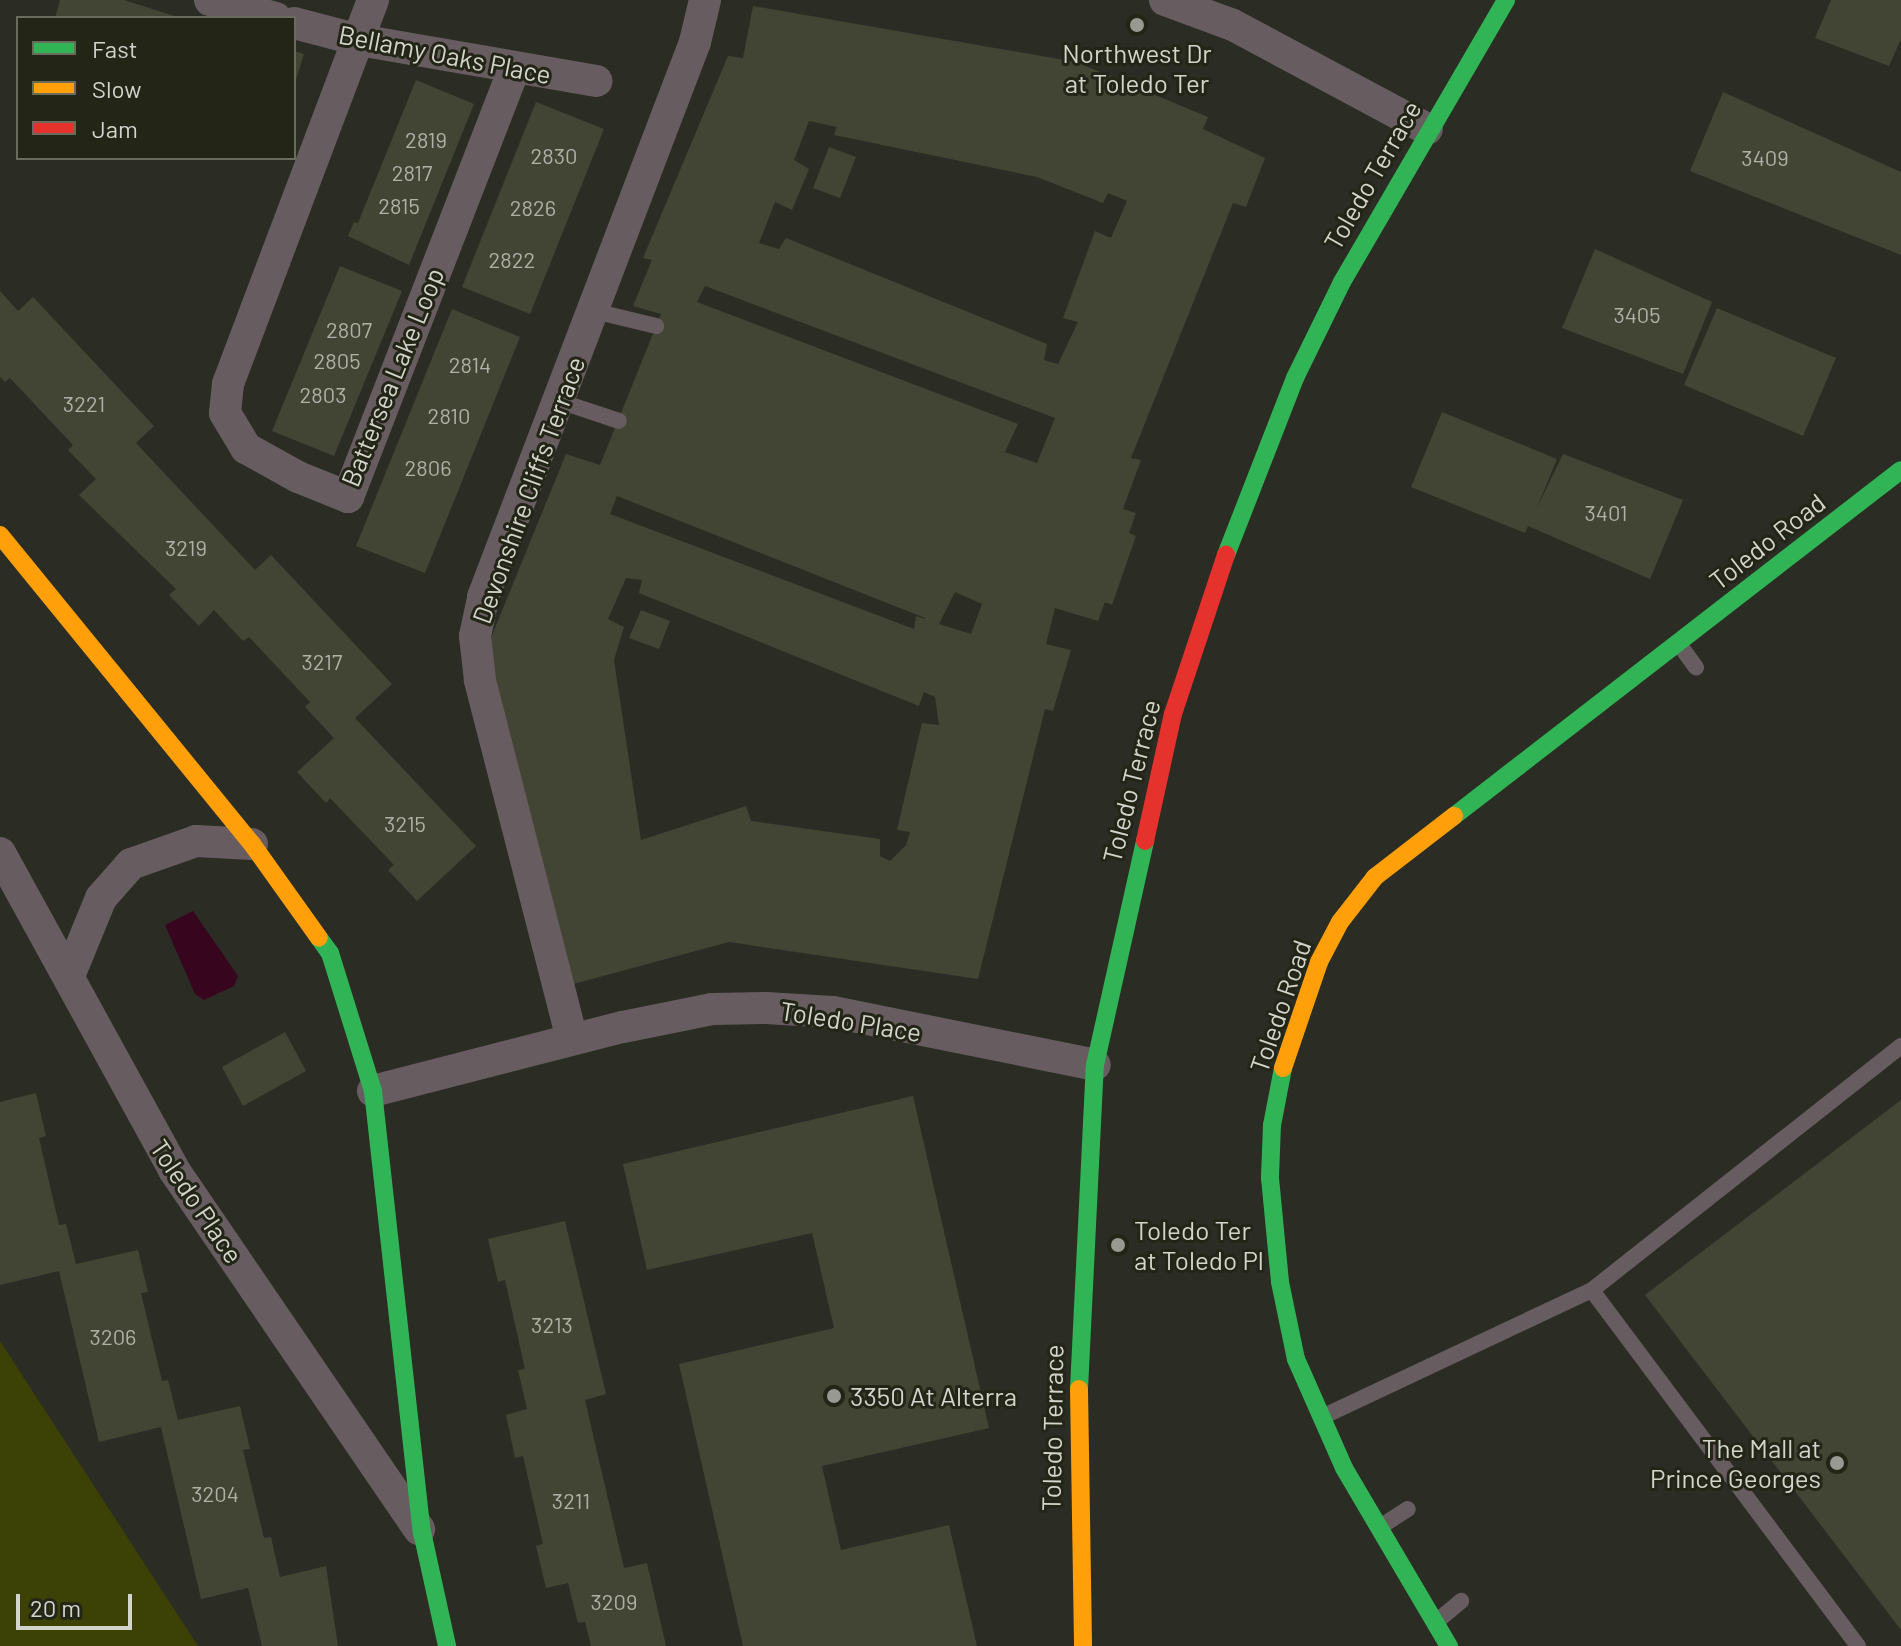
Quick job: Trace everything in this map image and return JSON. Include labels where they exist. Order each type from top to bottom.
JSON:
[{"type":"street","points":[[210,0],[269,16]]},
{"type":"street","name":"Battersea Lake Loop","points":[[373,0],[233,366],[225,413],[246,448],[298,477],[348,497],[514,69]]},
{"type":"street","name":"Devonshire Cliffs Terrace","points":[[572,1039],[480,680],[475,636],[483,597],[695,42],[705,0]]},
{"type":"street","name":"Toledo Terrace","points":[[1083,1646],[1076,1518],[1080,1332],[1095,1065],[1150,804],[1214,584],[1295,378],[1342,282],[1427,129],[1506,0]]},
{"type":"street","points":[[1176,2],[1233,25],[1427,129]]},
{"type":"street","name":"Bellamy Oaks Place","points":[[296,24],[359,40],[596,81]]},
{"type":"street","name":"Toledo Road","points":[[1449,1646],[1378,1528],[1320,1417],[1296,1359],[1283,1298],[1270,1178],[1279,1081],[1340,922],[1375,877],[1896,474]]},
{"type":"street","name":"Toledo Place","points":[[0,535],[252,844],[330,953],[373,1091],[377,1162],[422,1532],[447,1646]]},
{"type":"street","points":[[69,976],[101,898],[131,864],[196,841],[252,844]]},
{"type":"street","name":"Toledo Place","points":[[0,853],[69,976],[120,1080],[174,1170],[422,1532]]},
{"type":"street","name":"Toledo Place","points":[[373,1091],[572,1039],[712,1009],[801,1008],[1095,1065]]},
{"type":"lane","points":[[594,311],[656,326]]},
{"type":"lane","points":[[559,401],[619,421]]},
{"type":"lane","points":[[1896,474],[1901,495]]},
{"type":"lane","points":[[1809,541],[1818,560]]},
{"type":"lane","points":[[1678,643],[1696,667]]},
{"type":"lane","points":[[1596,706],[1608,723]]},
{"type":"lane","points":[[1508,774],[1516,792]]},
{"type":"lane","points":[[1430,833],[1437,854]]},
{"type":"lane","points":[[1320,1417],[1592,1290],[1901,1046]]},
{"type":"lane","points":[[1592,1290],[1858,1646]]},
{"type":"lane","points":[[1080,1332],[1105,1340]]},
{"type":"lane","points":[[1378,1528],[1408,1509]]},
{"type":"lane","points":[[1435,1623],[1461,1601]]},
{"type":"green space","points":[[0,1341],[198,1646],[0,1646]]},
{"type":"shaded area","points":[[193,911],[238,976],[234,986],[204,1000],[195,994],[165,925]]},
{"type":"building","points":[[60,0],[124,0],[175,16],[56,16]]},
{"type":"building","points":[[1831,0],[1901,0],[1901,39],[1889,66],[1815,38]]},
{"type":"building","points":[[753,6],[1076,62],[1208,117],[1203,129],[1265,158],[1246,207],[1233,203],[1131,458],[1141,460],[1123,509],[1136,513],[1129,533],[1136,536],[1112,605],[1105,602],[1098,621],[1055,608],[1046,644],[1071,650],[1053,711],[1045,709],[978,979],[729,942],[566,986],[488,645],[566,454],[600,465],[661,314],[633,306],[652,260],[643,258],[728,56],[743,58]],"holes":[[[809,121],[837,127],[834,135],[1037,177],[1103,203],[1108,193],[1127,201],[1111,238],[1095,231],[1063,318],[1078,322],[1058,364],[1044,360],[1047,344],[786,238],[779,249],[759,243],[775,202],[792,210],[809,169],[794,160]],[[705,286],[1055,418],[1037,463],[1005,452],[1018,424],[697,302]],[[617,496],[925,619],[916,616],[914,629],[610,514]],[[626,578],[642,580],[639,593],[919,706],[924,692],[935,697],[939,725],[922,723],[897,830],[910,832],[906,845],[890,861],[880,856],[880,839],[751,821],[746,806],[641,840],[614,660],[624,627],[608,619]],[[955,592],[982,604],[971,634],[939,624]]]},
{"type":"building","points":[[296,52],[304,54],[296,80]]},
{"type":"building","points":[[416,80],[474,104],[409,265],[348,236],[354,222],[358,223]]},
{"type":"building","points":[[1723,92],[1901,172],[1901,255],[1690,171]]},
{"type":"building","points":[[536,102],[604,129],[530,314],[462,287]]},
{"type":"building","points":[[829,147],[856,157],[840,198],[813,188]]},
{"type":"building","points":[[1595,249],[1712,302],[1683,374],[1562,328]]},
{"type":"building","points":[[340,266],[402,291],[334,456],[272,431]]},
{"type":"building","points":[[0,291],[18,311],[33,297],[154,426],[136,443],[255,570],[271,555],[392,684],[355,718],[476,846],[417,901],[388,870],[394,865],[330,798],[326,803],[297,772],[334,738],[305,707],[310,702],[249,637],[243,641],[214,610],[199,626],[169,595],[176,589],[79,495],[96,479],[68,450],[73,445],[10,378],[5,382],[0,377]]},
{"type":"building","points":[[1717,308],[1836,358],[1803,436],[1684,385]]},
{"type":"building","points":[[452,309],[520,337],[425,573],[356,546]]},
{"type":"building","points":[[1442,412],[1557,459],[1536,510],[1563,454],[1683,500],[1650,579],[1528,526],[1525,533],[1411,487]]},
{"type":"building","points":[[641,610],[670,621],[659,649],[629,638]]},
{"type":"building","points":[[285,1032],[306,1071],[243,1106],[222,1067]]},
{"type":"building","points":[[36,1093],[46,1136],[39,1138],[59,1225],[66,1224],[76,1264],[138,1250],[148,1292],[141,1293],[162,1381],[168,1380],[178,1420],[240,1406],[250,1449],[243,1450],[264,1538],[271,1537],[280,1577],[326,1566],[338,1646],[262,1646],[248,1588],[201,1599],[161,1427],[99,1442],[59,1271],[0,1285],[0,1102]]},
{"type":"building","name":"3350 At Alterra","points":[[913,1096],[989,1428],[822,1466],[841,1550],[949,1525],[977,1646],[743,1646],[679,1364],[834,1328],[812,1233],[647,1270],[623,1164]]},
{"type":"building","name":"The Mall at Prince Georges","points":[[1901,1100],[1901,1630],[1645,1295]]},
{"type":"building","points":[[565,1221],[606,1394],[585,1400],[624,1568],[647,1563],[666,1646],[591,1646],[585,1622],[578,1623],[568,1583],[546,1588],[536,1546],[543,1544],[523,1456],[515,1458],[506,1415],[527,1409],[518,1370],[525,1369],[505,1280],[498,1282],[488,1239]]},
{"type":"traffic: fast","points":[[1226,555],[1295,378],[1342,282],[1506,0]]},
{"type":"traffic: fast","points":[[1454,816],[1901,470]]},
{"type":"traffic: fast","points":[[1079,1389],[1095,1065],[1145,841]]},
{"type":"traffic: fast","points":[[319,938],[330,953],[373,1091],[422,1532],[447,1646]]},
{"type":"traffic: fast","points":[[1283,1068],[1272,1125],[1270,1178],[1280,1282],[1296,1359],[1344,1468],[1449,1646]]},
{"type":"traffic: slow","points":[[0,535],[252,844],[319,938]]},
{"type":"traffic: slow","points":[[1283,1068],[1319,962],[1340,922],[1375,877],[1454,816]]},
{"type":"traffic: slow","points":[[1079,1389],[1083,1646]]},
{"type":"traffic: jam","points":[[1145,841],[1173,714],[1226,555]]},
{"type":"place","name":"Northwest Dr at Toledo Ter","points":[[1137,25]]},
{"type":"place","name":"Toledo Ter at Toledo Pl","points":[[1118,1245]]},
{"type":"place","name":"3350 At Alterra","points":[[834,1396]]},
{"type":"place","name":"The Mall at Prince Georges","points":[[1837,1463]]}]
